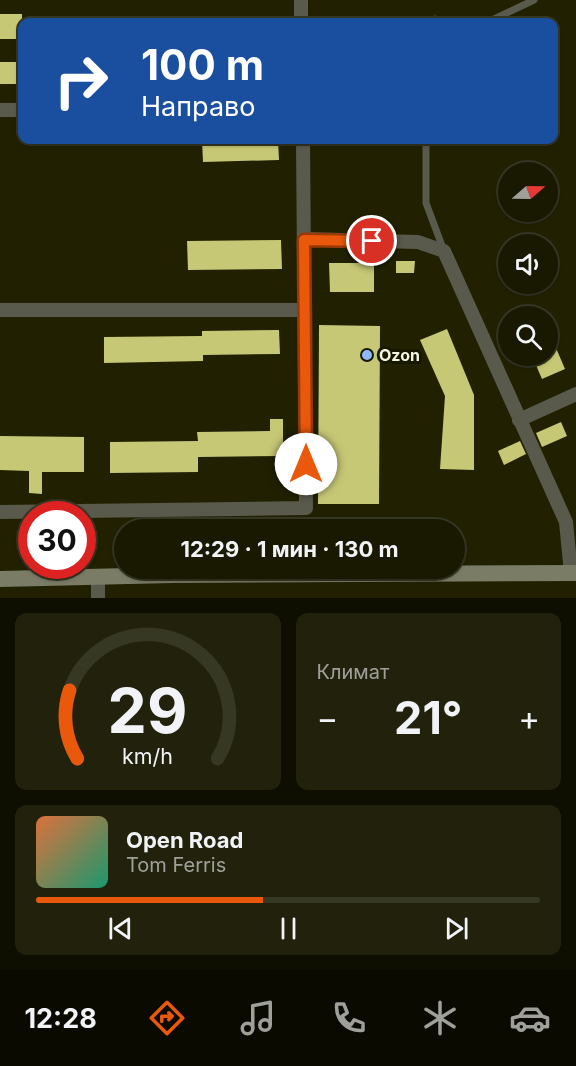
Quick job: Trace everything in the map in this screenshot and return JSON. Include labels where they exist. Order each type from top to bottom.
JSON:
[{"type":"main road","points":[[0,579],[172,575],[573,573]]},
{"type":"street","points":[[301,0],[301,18]]},
{"type":"street","points":[[0,110],[18,110]]},
{"type":"street","points":[[0,512],[306,508],[303,144]]},
{"type":"street","points":[[304,240],[418,242],[444,251],[566,522],[573,573]]},
{"type":"street","points":[[0,310],[305,310]]},
{"type":"street","points":[[519,420],[576,394]]},
{"type":"street","points":[[98,578],[98,598]]},
{"type":"lane","points":[[496,18],[534,0]]},
{"type":"lane","points":[[426,144],[426,203],[444,251]]},
{"type":"shaded area","points":[[331,144],[408,144],[331,145]]},
{"type":"building","points":[[0,14],[22,14],[22,18],[18,18],[18,39],[0,39]]},
{"type":"building","points":[[0,62],[18,62],[18,84],[0,84]]},
{"type":"building","points":[[202,144],[278,144],[279,160],[203,162]]},
{"type":"building","points":[[281,240],[282,269],[188,270],[187,241]]},
{"type":"building","points":[[396,261],[415,261],[414,273],[396,273]]},
{"type":"building","points":[[329,263],[374,263],[374,292],[330,292]]},
{"type":"building","points":[[319,325],[380,326],[379,504],[318,504]]},
{"type":"building","points":[[447,329],[474,395],[474,470],[440,469],[445,396],[420,340]]},
{"type":"building","points":[[279,330],[280,354],[203,355],[203,361],[104,363],[104,337],[202,336],[202,331]]},
{"type":"building","points":[[558,353],[565,369],[542,379],[536,366],[558,366]]},
{"type":"building","points":[[270,419],[283,419],[283,456],[198,457],[198,472],[110,473],[110,442],[198,441],[197,432],[270,431]]},
{"type":"building","points":[[561,422],[567,436],[542,447],[536,433]]},
{"type":"building","points":[[0,436],[84,437],[84,472],[42,472],[42,494],[29,493],[29,471],[0,470]]},
{"type":"building","points":[[520,441],[526,454],[504,465],[498,451]]},
{"type":"place","name":"Ozon","points":[[367,355]]},
{"type":"route","points":[[306,464],[304,240],[372,241]]}]
